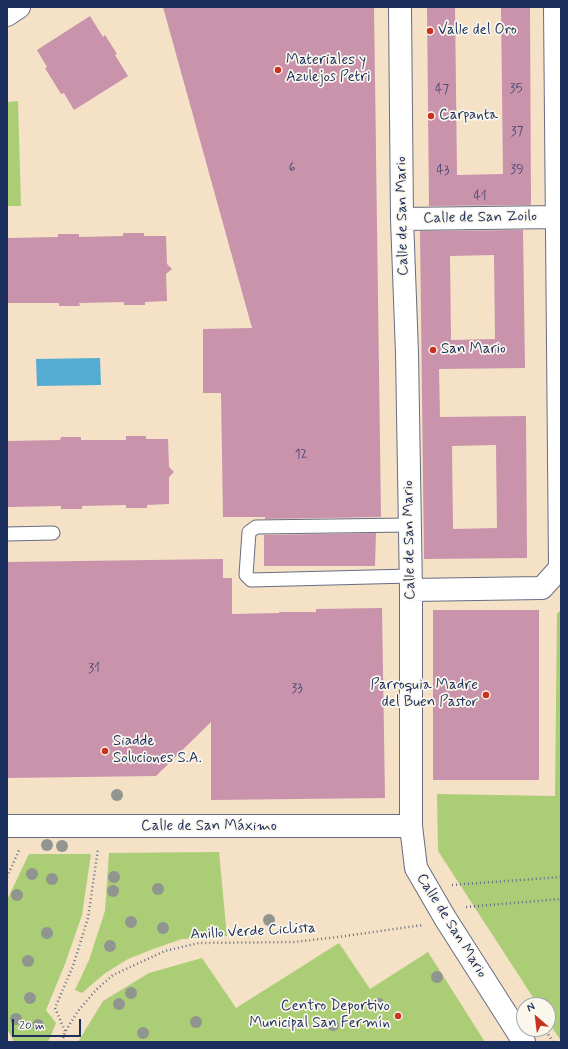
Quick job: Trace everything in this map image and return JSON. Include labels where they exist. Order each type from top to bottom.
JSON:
[{"type":"street","points":[[7,15],[19,7]]},
{"type":"street","name":"Calle de San Mario","points":[[400,7],[402,219],[407,360],[411,583],[411,826],[416,868],[445,918],[524,1042]]},
{"type":"street","points":[[411,583],[542,588],[560,568],[555,7]]},
{"type":"street","name":"Calle de San Zoilo","points":[[402,219],[558,217]]},
{"type":"street","name":"Calle de San Máximo","points":[[7,826],[411,826]]},
{"type":"lane","points":[[410,524],[256,527],[248,532],[246,575],[251,580],[411,583]]},
{"type":"lane","points":[[7,534],[54,533]]},
{"type":"path","points":[[7,877],[21,846]]},
{"type":"path","points":[[65,1032],[55,1008],[73,966],[88,918],[98,848]]},
{"type":"path","points":[[447,885],[561,878]]},
{"type":"path","points":[[462,908],[561,899]]},
{"type":"path","name":"Anillo Verde Ciclista","points":[[62,1042],[65,1032],[78,1011],[96,990],[113,975],[165,951],[199,943],[294,942],[338,938],[428,924]]},
{"type":"green space","points":[[18,101],[21,206],[7,206],[7,102]]},
{"type":"green space","points":[[561,610],[561,1041],[556,1033],[556,997],[533,997],[438,851],[437,794],[555,796],[557,614]]},
{"type":"green space","points":[[219,852],[227,936],[182,939],[153,949],[128,959],[104,974],[82,993],[75,990],[89,960],[105,911],[109,853]]},
{"type":"green space","points":[[29,854],[91,854],[82,915],[65,964],[46,1010],[56,1023],[48,1042],[14,1042],[7,1029],[7,900]]},
{"type":"green space","points":[[339,943],[370,989],[428,952],[485,1042],[78,1042],[103,1001],[149,973],[202,958],[236,1008]]},
{"type":"water","points":[[100,358],[101,385],[37,386],[36,359]]},
{"type":"building","points":[[163,7],[374,7],[381,517],[265,519],[265,517],[223,517],[221,393],[203,393],[203,329],[252,328]]},
{"type":"building","points":[[427,7],[455,7],[457,175],[503,174],[501,7],[530,7],[531,205],[429,206]]},
{"type":"building","points":[[90,16],[103,37],[105,35],[128,76],[74,110],[64,93],[61,94],[45,68],[47,67],[37,50]]},
{"type":"building","points":[[523,230],[525,368],[439,369],[440,417],[526,416],[527,558],[424,559],[420,231]],"holes":[[[494,255],[495,339],[451,340],[450,256]],[[496,445],[497,528],[453,529],[452,446]]]},
{"type":"building","points":[[123,233],[144,233],[144,236],[166,236],[167,264],[172,269],[166,274],[167,301],[145,302],[145,305],[124,305],[124,302],[79,303],[80,306],[59,306],[59,303],[7,303],[7,238],[58,237],[58,234],[79,234],[79,237],[123,236]]},
{"type":"building","points":[[126,436],[146,436],[146,439],[168,439],[169,467],[174,472],[169,477],[169,504],[147,505],[147,508],[126,508],[126,505],[82,506],[82,509],[61,509],[61,506],[7,507],[7,441],[60,440],[61,437],[81,437],[81,440],[126,440]]},
{"type":"building","points":[[376,533],[375,566],[264,566],[264,535]]},
{"type":"building","points":[[223,559],[223,578],[232,578],[232,614],[316,612],[316,609],[382,608],[385,798],[211,800],[211,722],[156,776],[7,778],[7,562]]},
{"type":"building","name":"Parroquia Madre del Buen Pastor","points":[[433,610],[539,610],[539,780],[433,780]]},
{"type":"place","name":"Valle del Oro","points":[[430,31]]},
{"type":"place","name":"Materiales y Azulejos Petri","points":[[278,70]]},
{"type":"place","name":"Carpanta","points":[[431,116]]},
{"type":"place","name":"San Mario","points":[[433,350]]},
{"type":"place","name":"Parroquia Madre del Buen Pastor","points":[[486,695]]},
{"type":"place","name":"Siadde Soluciones S.A.","points":[[105,751]]},
{"type":"place","name":"Centro Deportivo Municipal San Fermín","points":[[398,1016]]}]
